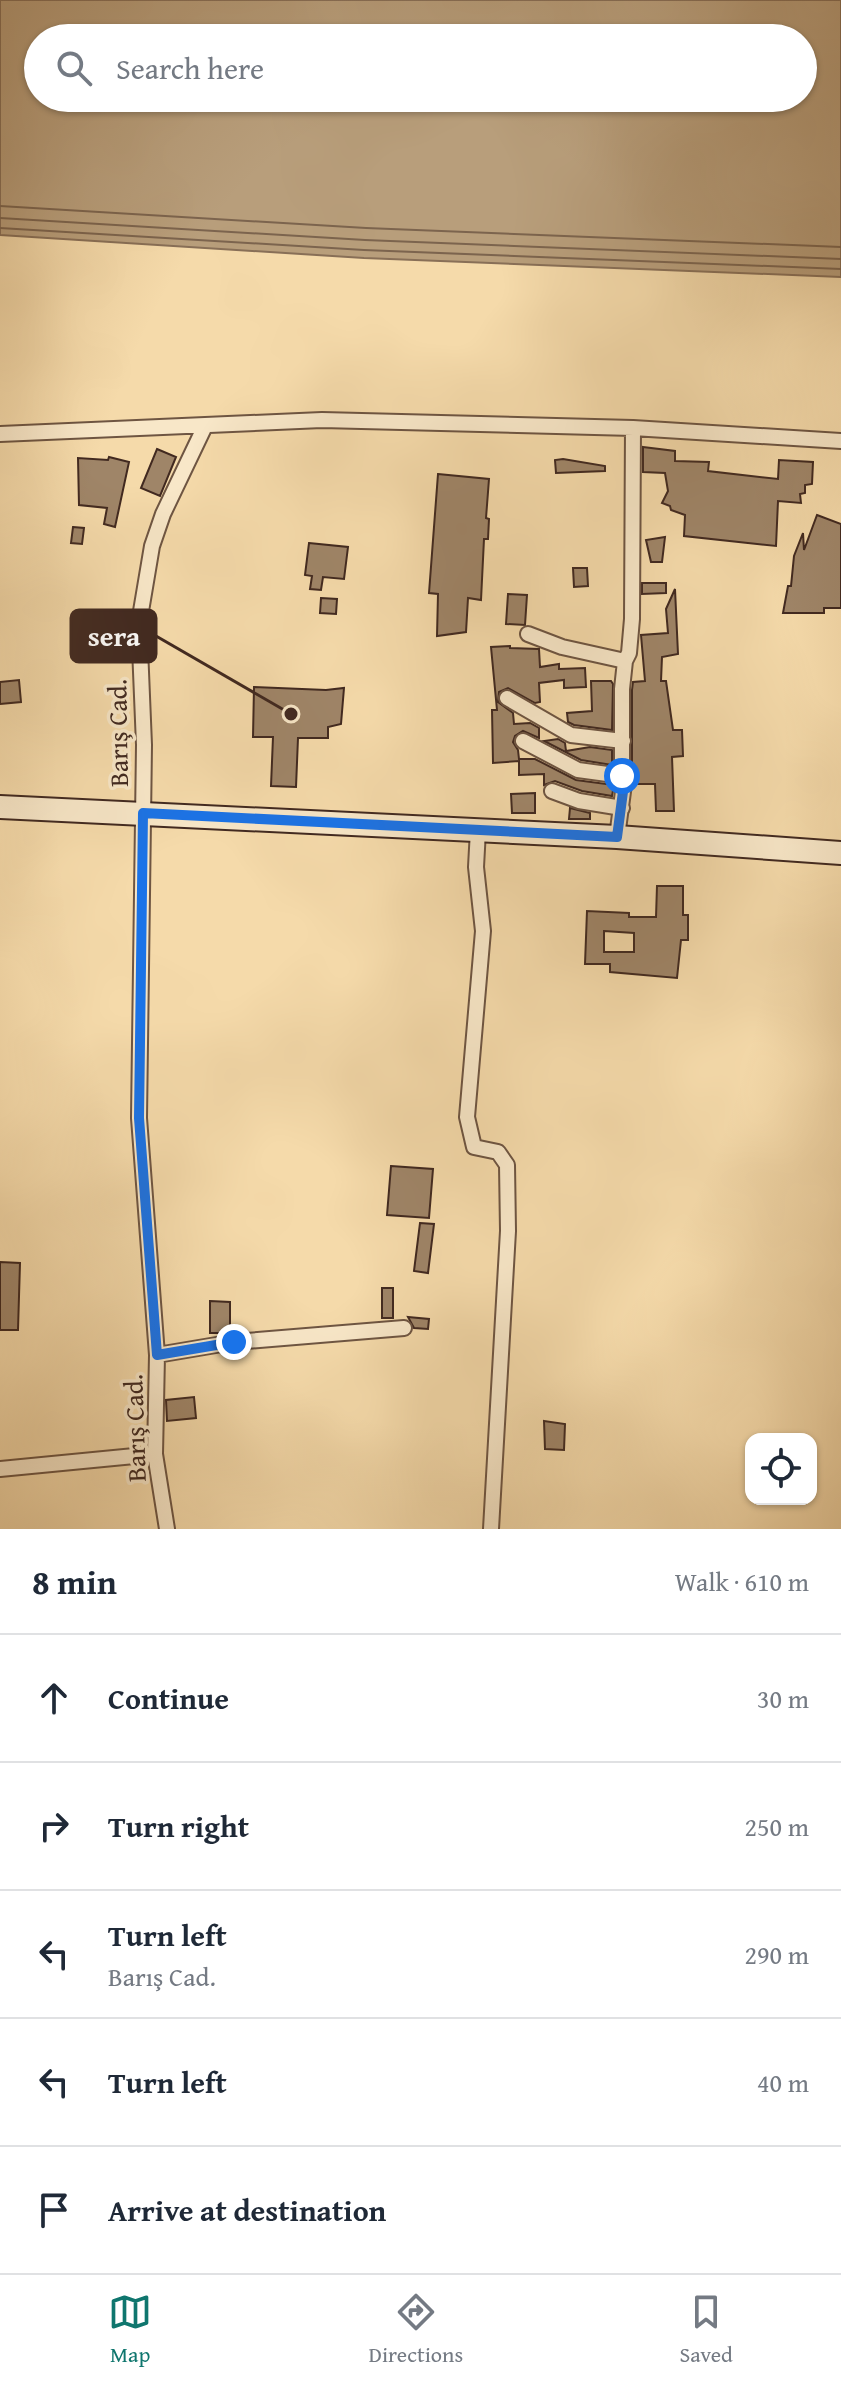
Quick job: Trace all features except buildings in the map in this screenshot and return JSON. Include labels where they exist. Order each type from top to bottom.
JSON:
[{"type":"main road","points":[[0,807],[617,837],[841,853]]},
{"type":"street","points":[[0,434],[322,420],[633,428],[841,441]]},
{"type":"street","name":"Barış Cad.","points":[[167,1529],[155,1454],[157,1355],[139,1118],[144,745],[139,623],[156,535],[205,426]]},
{"type":"street","points":[[617,837],[624,784],[622,689],[632,619],[633,428]]},
{"type":"street","points":[[528,634],[562,647],[625,661]]},
{"type":"street","points":[[507,698],[571,735],[623,741]]},
{"type":"street","points":[[523,741],[578,770],[622,776]]},
{"type":"street","points":[[552,791],[579,801],[622,808]]},
{"type":"street","points":[[478,830],[476,867],[483,931],[467,1117],[474,1147],[498,1152],[507,1165],[508,1231],[491,1529]]},
{"type":"street","points":[[157,1355],[234,1342],[404,1328]]},
{"type":"street","points":[[0,1469],[155,1454]]},
{"type":"water","points":[[0,0],[841,0],[841,277],[364,258],[0,235]]},
{"type":"place","name":"sera","points":[[291,714]]},
{"type":"route","points":[[234,1342],[157,1355],[139,1118],[143,813],[617,837],[624,784],[622,776]]}]
